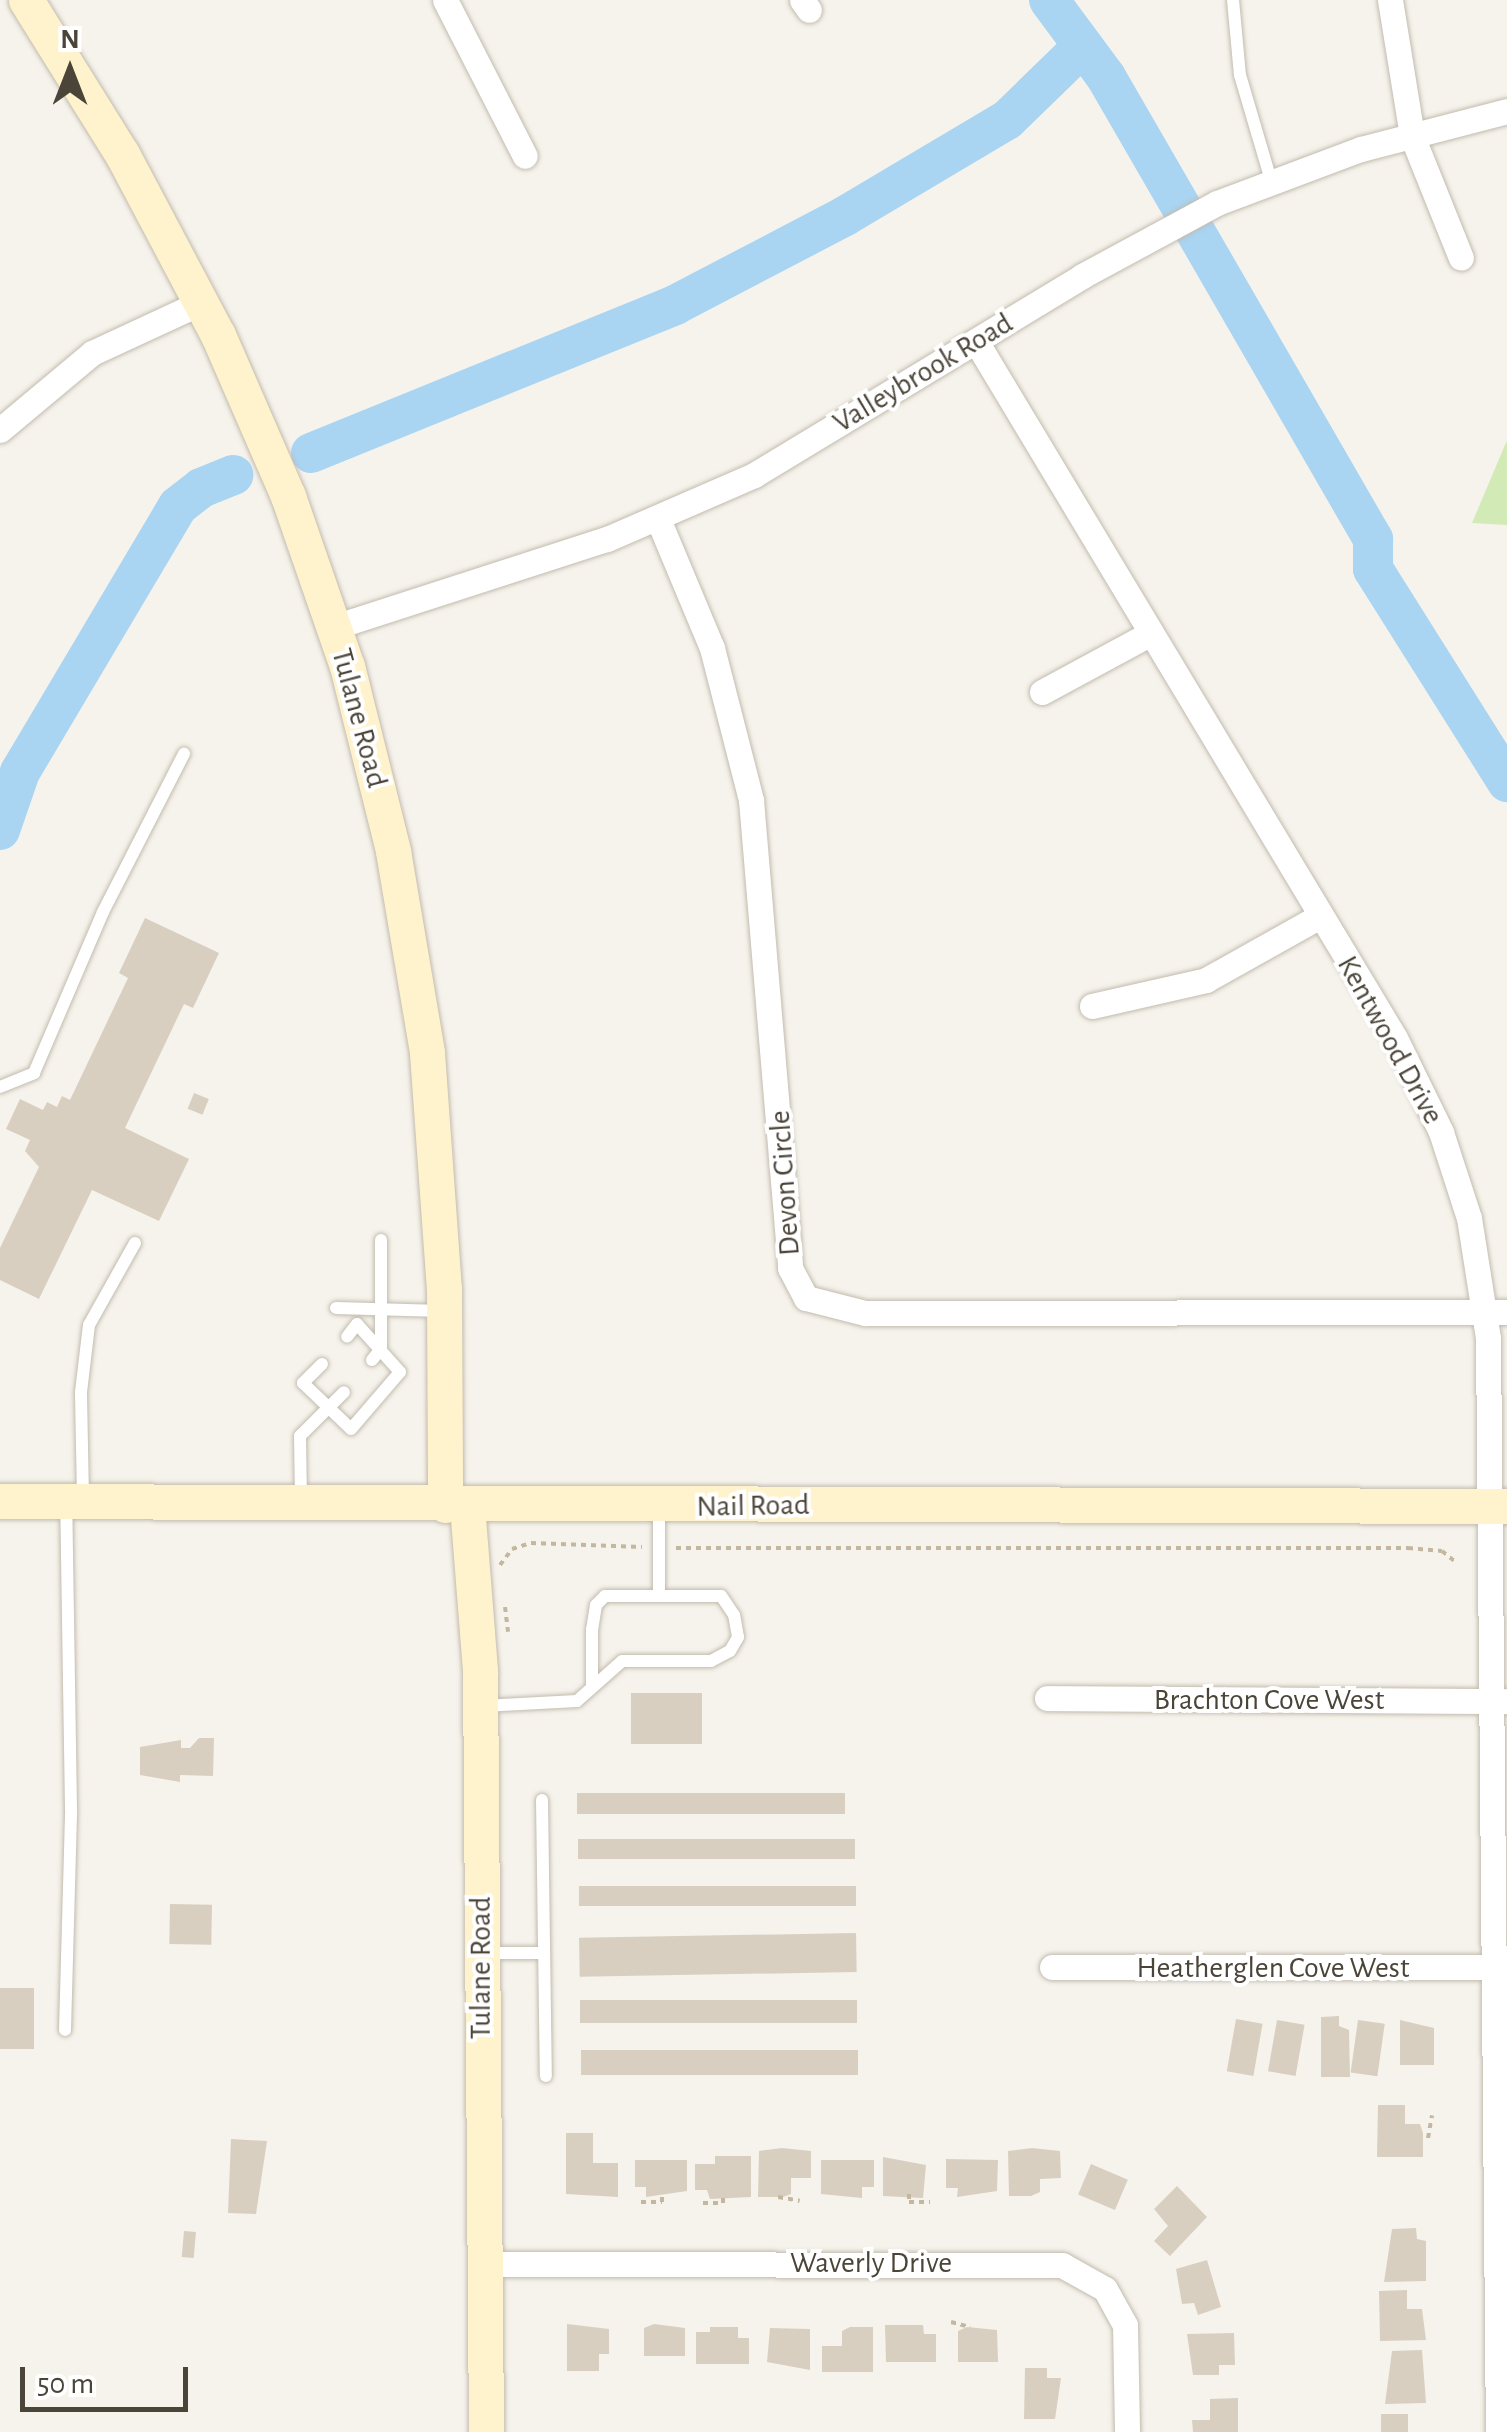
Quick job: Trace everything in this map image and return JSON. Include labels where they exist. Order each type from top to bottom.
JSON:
[{"type":"street","name":"Tulane Road","points":[[26,0],[122,154],[202,302],[288,496],[334,626],[372,760],[412,948],[438,1169],[456,1505],[480,1706],[486,2432]]},
{"type":"street","points":[[444,0],[525,156]]},
{"type":"street","points":[[1390,0],[1412,136],[1461,258]]},
{"type":"street","name":"Valleybrook Road","points":[[334,626],[658,518],[754,475],[1139,244],[1217,202],[1271,180],[1507,110]]},
{"type":"street","points":[[0,430],[92,354],[202,302]]},
{"type":"street","name":"Kentwood Drive","points":[[977,342],[1395,1038],[1440,1132],[1496,1312],[1502,2238],[1498,2432]]},
{"type":"street","name":"Devon Circle","points":[[658,518],[712,648],[752,800],[790,1268],[806,1298],[865,1313],[1496,1312]]},
{"type":"street","points":[[1042,692],[1151,633]]},
{"type":"street","points":[[1092,1006],[1206,980],[1320,916]]},
{"type":"street","name":"Nail Road","points":[[0,1501],[660,1507],[1498,1505]]},
{"type":"street","name":"Brachton Cove West","points":[[1047,1698],[1499,1701]]},
{"type":"street","name":"Heatherglen Cove West","points":[[1052,1968],[1500,1967]]},
{"type":"street","name":"Waverly Drive","points":[[482,2264],[1062,2265],[1094,2280],[1120,2312],[1127,2432]]},
{"type":"lane","points":[[1233,0],[1240,75],[1271,180]]},
{"type":"lane","points":[[0,1087],[34,1073],[103,912],[184,754]]},
{"type":"lane","points":[[377,1354],[381,1240]]},
{"type":"lane","points":[[64,2030],[75,1501],[81,1392],[90,1325],[135,1243]]},
{"type":"lane","points":[[336,1308],[444,1311]]},
{"type":"lane","points":[[322,1364],[303,1383],[351,1430],[400,1372],[377,1354],[358,1324],[347,1337]]},
{"type":"lane","points":[[302,1503],[300,1436],[344,1392]]},
{"type":"lane","points":[[659,1594],[660,1507]]},
{"type":"lane","points":[[480,1706],[577,1701],[622,1662],[710,1661],[730,1651],[738,1637],[721,1596],[605,1596],[596,1605],[592,1686]]},
{"type":"lane","points":[[542,1800],[546,2076]]},
{"type":"lane","points":[[481,1952],[544,1952]]},
{"type":"path","points":[[498,1576],[512,1549],[532,1543],[659,1548],[1408,1548],[1442,1551],[1457,1563]]},
{"type":"path","points":[[500,1600],[507,1610],[508,1649]]},
{"type":"path","points":[[1428,2138],[1432,2115]]},
{"type":"path","points":[[909,2194],[909,2202],[930,2202]]},
{"type":"path","points":[[702,2203],[723,2203],[723,2196]]},
{"type":"path","points":[[641,2202],[662,2202],[662,2197]]},
{"type":"path","points":[[778,2197],[800,2201]]},
{"type":"path","points":[[951,2322],[970,2327]]},
{"type":"green space","points":[[1507,441],[1507,525],[1472,523],[1505,445]]},
{"type":"building","points":[[145,918],[219,953],[193,1008],[184,1004],[125,1128],[189,1159],[159,1221],[92,1190],[39,1299],[0,1280],[0,1248],[39,1167],[25,1151],[30,1140],[6,1129],[20,1099],[43,1110],[47,1102],[57,1107],[62,1096],[70,1100],[128,978],[119,973]]},
{"type":"building","points":[[194,1093],[209,1099],[202,1115],[188,1109]]},
{"type":"building","points":[[631,1693],[702,1693],[702,1744],[631,1744]]},
{"type":"building","points":[[199,1738],[214,1738],[213,1776],[180,1775],[180,1782],[140,1775],[140,1747],[181,1740],[181,1748],[190,1748]]},
{"type":"building","points":[[577,1793],[845,1793],[845,1814],[577,1814]]},
{"type":"building","points":[[578,1839],[855,1839],[855,1859],[578,1859]]},
{"type":"building","points":[[579,1886],[856,1886],[856,1906],[579,1906]]},
{"type":"building","points":[[170,1904],[212,1905],[211,1945],[169,1944]]},
{"type":"building","points":[[856,1933],[857,1972],[580,1977],[579,1938]]},
{"type":"building","points":[[0,1988],[34,1988],[34,2049],[0,2049]]},
{"type":"building","points":[[580,2000],[857,2000],[857,2023],[580,2023]]},
{"type":"building","points":[[1339,2016],[1339,2026],[1349,2030],[1350,2077],[1321,2077],[1321,2017]]},
{"type":"building","points":[[1236,2019],[1263,2024],[1253,2076],[1227,2071]]},
{"type":"building","points":[[1277,2020],[1305,2025],[1296,2076],[1268,2071]]},
{"type":"building","points":[[1358,2020],[1385,2024],[1377,2076],[1351,2072]]},
{"type":"building","points":[[1400,2020],[1434,2028],[1434,2065],[1400,2065]]},
{"type":"building","points":[[581,2050],[858,2050],[858,2075],[581,2075]]},
{"type":"building","points":[[1378,2105],[1405,2105],[1405,2124],[1420,2124],[1423,2157],[1377,2157]]},
{"type":"building","points":[[566,2133],[593,2133],[593,2163],[618,2163],[618,2197],[566,2194]]},
{"type":"building","points":[[231,2139],[267,2141],[256,2214],[228,2213]]},
{"type":"building","points":[[759,2151],[811,2151],[811,2178],[791,2178],[791,2194],[783,2197],[758,2197]]},
{"type":"building","points":[[1008,2151],[1060,2151],[1061,2178],[1040,2179],[1040,2192],[1031,2196],[1009,2196]]},
{"type":"building","points":[[715,2156],[751,2156],[751,2197],[710,2199],[707,2190],[695,2190],[695,2164],[715,2164]]},
{"type":"building","points":[[883,2157],[926,2165],[923,2198],[883,2196]]},
{"type":"building","points":[[946,2159],[998,2160],[997,2191],[957,2197],[958,2188],[946,2188]]},
{"type":"building","points":[[635,2160],[687,2160],[687,2191],[646,2197],[646,2187],[635,2187]]},
{"type":"building","points":[[821,2160],[874,2160],[874,2187],[862,2187],[862,2198],[821,2194]]},
{"type":"building","points":[[1091,2164],[1128,2180],[1115,2210],[1078,2194]]},
{"type":"building","points":[[1177,2186],[1207,2217],[1170,2256],[1154,2241],[1168,2226],[1154,2209]]},
{"type":"building","points":[[1416,2228],[1417,2239],[1426,2241],[1426,2281],[1384,2282],[1392,2229]]},
{"type":"building","points":[[184,2231],[196,2232],[194,2258],[182,2257]]},
{"type":"building","points":[[1207,2260],[1221,2307],[1198,2315],[1194,2303],[1182,2304],[1176,2269]]},
{"type":"building","points":[[1407,2290],[1407,2309],[1422,2309],[1426,2340],[1380,2341],[1379,2291]]},
{"type":"building","points":[[567,2324],[609,2329],[609,2354],[599,2354],[599,2371],[567,2371]]},
{"type":"building","points":[[654,2324],[685,2328],[685,2356],[644,2356],[644,2328]]},
{"type":"building","points":[[885,2325],[923,2325],[924,2334],[936,2334],[936,2362],[886,2362]]},
{"type":"building","points":[[710,2327],[738,2327],[738,2338],[749,2338],[749,2364],[696,2364],[696,2332],[710,2332]]},
{"type":"building","points":[[873,2327],[873,2372],[822,2372],[822,2346],[842,2346],[842,2331]]},
{"type":"building","points":[[967,2327],[997,2330],[998,2362],[958,2362],[958,2331]]},
{"type":"building","points":[[770,2328],[810,2329],[810,2370],[767,2362]]},
{"type":"building","points":[[1234,2333],[1235,2365],[1219,2365],[1219,2375],[1193,2375],[1187,2334]]},
{"type":"building","points":[[1422,2350],[1426,2403],[1385,2404],[1392,2351]]},
{"type":"building","points":[[1025,2368],[1047,2368],[1047,2378],[1061,2378],[1055,2419],[1024,2419]]},
{"type":"building","points":[[1238,2398],[1238,2432],[1193,2432],[1192,2420],[1210,2420],[1210,2399]]},
{"type":"building","points":[[1381,2414],[1408,2414],[1408,2432],[1381,2432]]},
{"type":"waterway","points":[[1049,0],[1106,77],[1373,539],[1373,569],[1507,782]]},
{"type":"waterway","points":[[311,453],[675,305],[845,216],[1007,120],[1083,46]]},
{"type":"waterway","points":[[0,830],[20,772],[178,506],[201,488],[234,475]]}]
